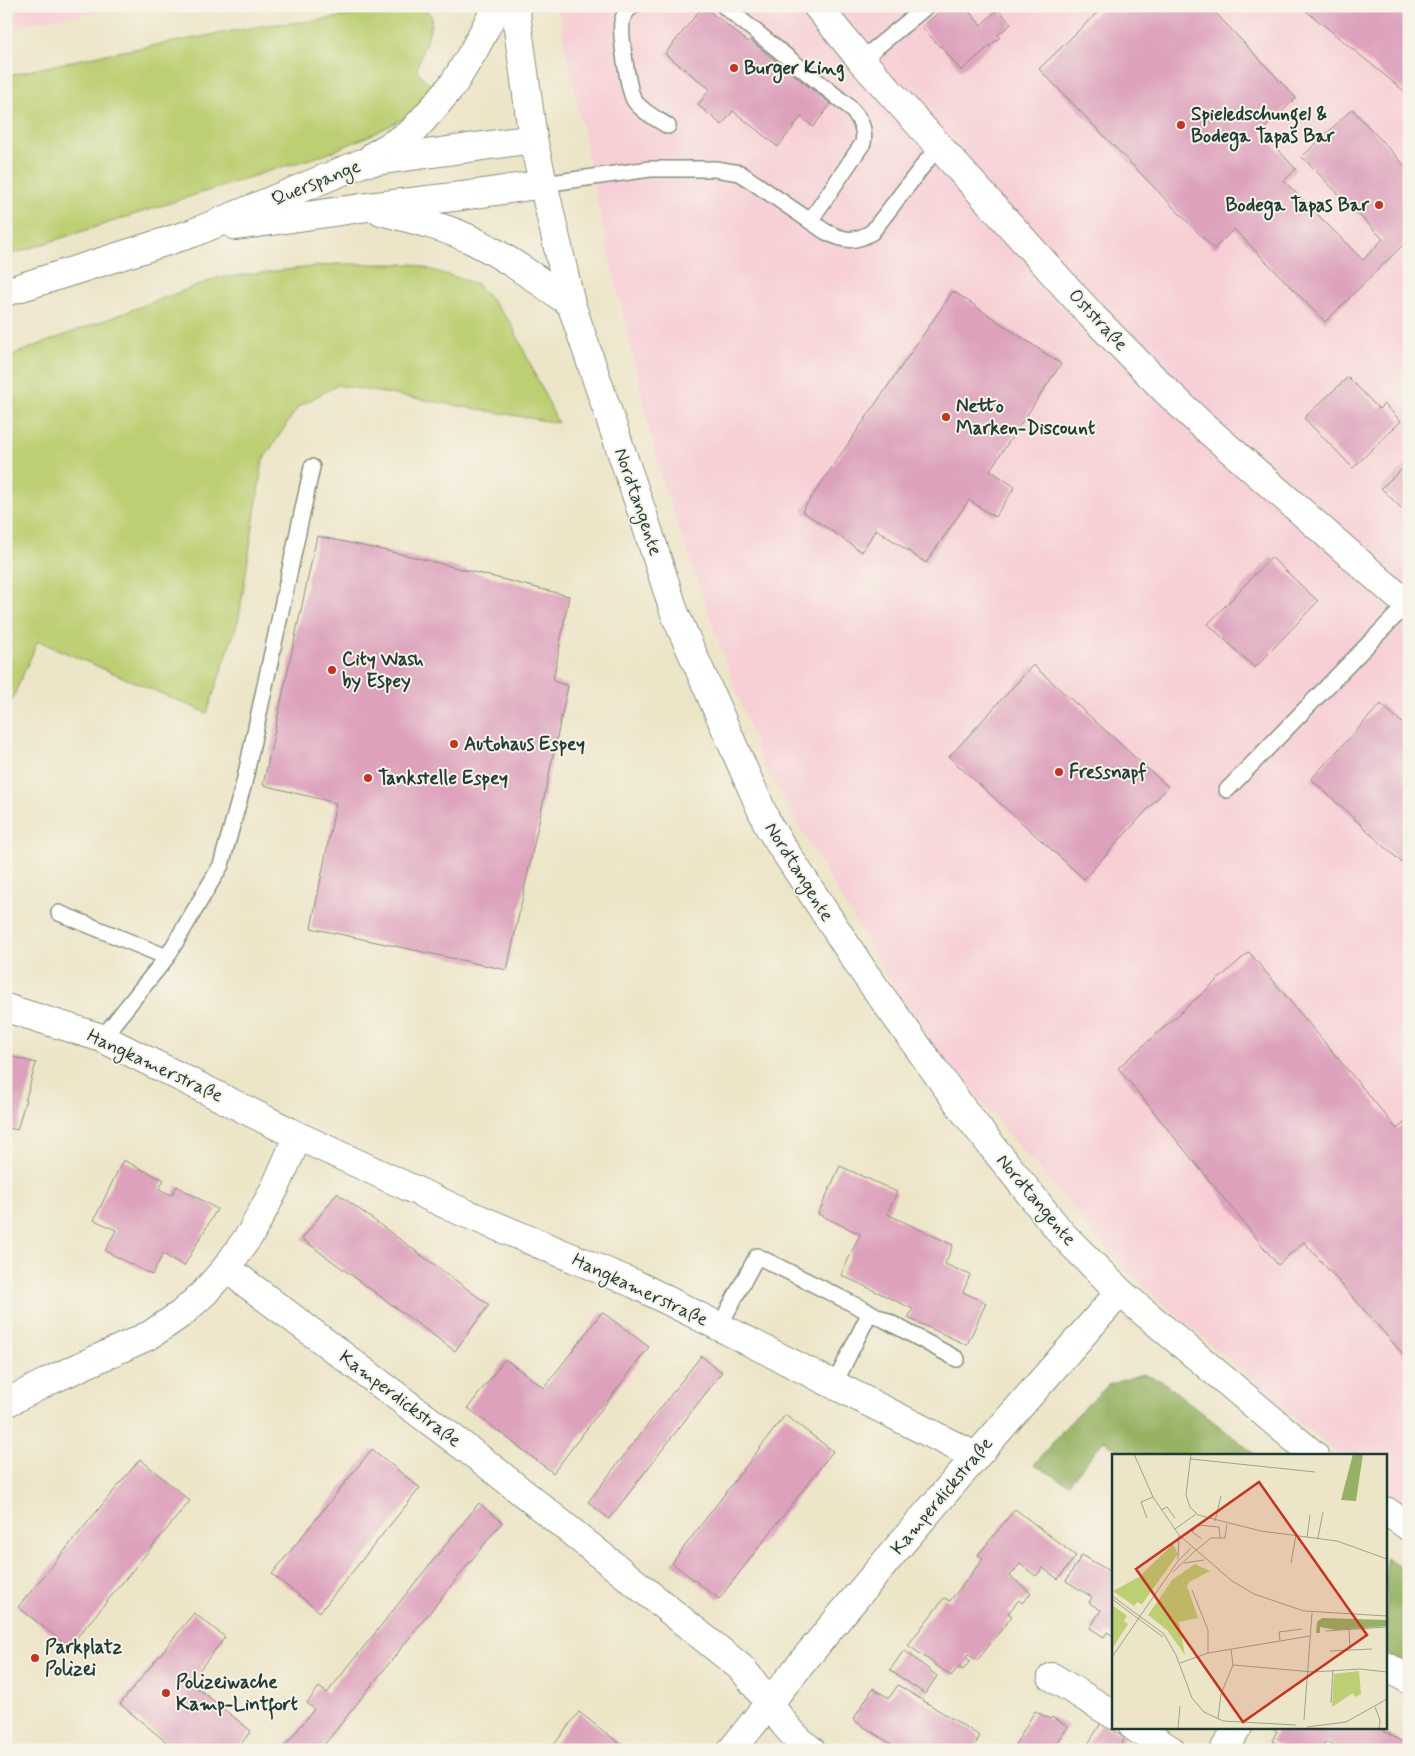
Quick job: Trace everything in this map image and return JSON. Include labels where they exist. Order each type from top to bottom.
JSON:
[{"type":"street","points":[[362,163],[410,134],[436,105],[454,83],[497,6]]},
{"type":"street","name":"Nordtangente","points":[[515,6],[533,139],[572,304],[644,515],[674,614],[769,827],[863,971],[964,1111],[1062,1234],[1120,1292],[1313,1454]]},
{"type":"street","name":"Oststraße","points":[[816,6],[861,60],[1094,317],[1163,388],[1200,423],[1408,605]]},
{"type":"street","name":"Querspange","points":[[6,292],[193,233],[362,163],[533,139]]},
{"type":"street","name":"Querspange","points":[[193,233],[368,207],[544,184]]},
{"type":"street","points":[[368,207],[440,228],[471,240],[521,267],[572,304]]},
{"type":"street","name":"Hangkamerstraße","points":[[6,1008],[102,1038],[298,1136],[458,1210],[635,1284],[975,1456]]},
{"type":"street","points":[[6,1403],[150,1335],[180,1314],[204,1293],[226,1268],[255,1226],[275,1188],[298,1136]]},
{"type":"street","name":"Kamperdickstraße","points":[[226,1268],[487,1464],[701,1635],[742,1669],[768,1704]]},
{"type":"street","name":"Kamperdickstraße","points":[[732,1750],[768,1704],[975,1456],[1120,1292]]},
{"type":"street","points":[[1388,1512],[1409,1527]]},
{"type":"street","points":[[1388,1667],[1409,1680]]},
{"type":"street","points":[[1052,1677],[1112,1714]]},
{"type":"street","points":[[768,1704],[811,1750]]},
{"type":"street","points":[[1136,1728],[1171,1750]]},
{"type":"street","points":[[1224,1750],[1237,1728]]},
{"type":"lane","points":[[633,6],[627,11],[622,20],[630,92],[635,102],[668,126]]},
{"type":"lane","points":[[724,6],[848,105],[857,115],[862,126],[864,133],[862,143],[810,221]]},
{"type":"lane","points":[[861,60],[927,6]]},
{"type":"lane","points":[[544,184],[650,169],[715,169],[740,173],[810,221],[839,238],[851,240],[863,238],[872,232],[939,145]]},
{"type":"lane","points":[[102,1038],[167,957],[221,865],[244,783],[312,467]]},
{"type":"lane","points":[[1227,790],[1408,605]]},
{"type":"lane","points":[[59,913],[167,957]]},
{"type":"lane","points":[[719,1327],[757,1256],[870,1312],[956,1360]]},
{"type":"lane","points":[[834,1385],[870,1312]]},
{"type":"shaded area","points":[[18,6],[137,6],[14,25]]},
{"type":"shaded area","points":[[557,6],[1409,6],[1409,1505],[1388,1492],[1388,1454],[1337,1454],[1124,1269],[915,1024],[761,761],[661,478],[602,224]]},
{"type":"green space","points":[[418,6],[429,13],[432,20],[417,70],[435,88],[419,107],[403,119],[327,154],[6,256],[6,76],[95,56],[267,25],[313,21]]},
{"type":"green space","points":[[337,264],[413,264],[477,284],[511,323],[558,423],[337,385],[298,407],[263,460],[239,618],[207,713],[38,641],[6,713],[6,357],[217,278]]},
{"type":"green space","points":[[1142,1374],[1162,1381],[1255,1454],[1124,1454],[1104,1440],[1069,1484],[1034,1465],[1070,1422],[1108,1385]]},
{"type":"green space","points":[[1388,1558],[1409,1574],[1409,1667],[1388,1654]]},
{"type":"building","name":"Burger King","points":[[703,6],[748,42],[750,40],[831,104],[813,127],[801,117],[778,147],[733,111],[722,125],[698,105],[710,89],[665,54]]},
{"type":"building","points":[[946,6],[964,6],[981,25],[998,9],[1011,24],[998,35],[1000,37],[961,71],[941,46],[922,27]]},
{"type":"building","name":"Spieledschungel & Bodega Tapas Bar","points":[[1104,6],[1209,6],[1296,98],[1261,132],[1296,169],[1284,181],[1363,260],[1383,239],[1302,157],[1352,109],[1409,170],[1409,239],[1325,322],[1234,229],[1214,249],[1039,69]]},
{"type":"building","points":[[1300,6],[1409,6],[1409,95]]},
{"type":"building","name":"Netto Marken-Discount","points":[[953,291],[1061,364],[990,470],[1015,487],[995,517],[969,500],[926,563],[876,529],[862,552],[802,511]]},
{"type":"building","points":[[1348,377],[1379,409],[1384,404],[1401,421],[1353,468],[1304,418]]},
{"type":"building","points":[[1409,463],[1409,516],[1381,488]]},
{"type":"building","name":"Autohaus Espey","points":[[317,536],[410,556],[569,596],[553,681],[568,686],[507,970],[311,928],[336,803],[263,785]]},
{"type":"building","points":[[1271,557],[1318,601],[1255,668],[1208,624]]},
{"type":"building","name":"Fressnapf","points":[[1033,665],[1168,787],[1084,879],[949,757]]},
{"type":"building","points":[[1381,704],[1409,729],[1409,869],[1311,779]]},
{"type":"building","points":[[1249,952],[1397,1129],[1409,1119],[1409,1361],[1304,1242],[1278,1265],[1118,1068]]},
{"type":"building","points":[[6,1055],[36,1063],[17,1130],[6,1127]]},
{"type":"building","points":[[123,1160],[164,1180],[159,1189],[172,1195],[177,1186],[217,1209],[184,1266],[163,1254],[152,1275],[105,1251],[116,1230],[94,1220]]},
{"type":"building","points":[[840,1166],[897,1192],[887,1214],[953,1245],[945,1264],[970,1275],[963,1292],[986,1303],[967,1345],[908,1318],[913,1309],[841,1275],[860,1234],[818,1214]]},
{"type":"building","points":[[337,1193],[489,1305],[455,1351],[302,1239]]},
{"type":"building","points":[[602,1312],[649,1347],[553,1473],[468,1408],[505,1359],[544,1388]]},
{"type":"building","points":[[701,1356],[722,1372],[609,1519],[588,1502]]},
{"type":"building","points":[[785,1415],[833,1451],[719,1599],[672,1563]]},
{"type":"building","points":[[372,1449],[420,1488],[320,1612],[272,1574]]},
{"type":"building","points":[[140,1459],[190,1501],[69,1647],[18,1607]]},
{"type":"building","points":[[479,1503],[502,1522],[320,1750],[282,1750],[314,1709],[307,1703],[319,1687],[327,1693]]},
{"type":"building","points":[[1015,1509],[1076,1556],[1058,1579],[1043,1568],[1036,1576],[1020,1564],[1010,1576],[1031,1593],[1022,1603],[1019,1600],[1008,1613],[1012,1616],[977,1661],[968,1654],[966,1657],[970,1661],[963,1670],[958,1667],[951,1676],[908,1645],[944,1598],[950,1601],[983,1559],[978,1555]]},
{"type":"building","points":[[1082,1555],[1112,1573],[1112,1635],[1107,1632],[1104,1637],[1090,1628],[1101,1610],[1089,1603],[1092,1597],[1066,1581]]},
{"type":"building","name":"Polizeiwache Kamp-Lintfort","points":[[194,1613],[225,1637],[190,1682],[251,1731],[236,1750],[176,1750],[120,1704]]},
{"type":"building","points":[[904,1650],[937,1676],[925,1694],[890,1670]]},
{"type":"building","points":[[898,1685],[980,1736],[972,1750],[901,1750],[853,1720],[873,1688],[889,1698]]},
{"type":"building","points":[[1035,1711],[1050,1719],[1052,1717],[1068,1726],[1053,1750],[1024,1750],[1015,1745]]},
{"type":"building","points":[[579,1712],[628,1750],[550,1750]]},
{"type":"building","points":[[1101,1723],[1125,1737],[1118,1750],[1085,1749]]},
{"type":"building","points":[[1272,1728],[1379,1728],[1409,1746],[1407,1750],[1336,1750],[1337,1748],[1326,1742],[1321,1750],[1296,1750],[1291,1746],[1287,1750],[1272,1741],[1277,1731]]},
{"type":"place","name":"Burger King","points":[[734,68]]},
{"type":"place","name":"Spieledschungel & Bodega Tapas Bar","points":[[1181,125]]},
{"type":"place","name":"Bodega Tapas Bar","points":[[1379,205]]},
{"type":"place","name":"Netto Marken-Discount","points":[[946,417]]},
{"type":"place","name":"City Wash by Espey","points":[[332,670]]},
{"type":"place","name":"Autohaus Espey","points":[[454,744]]},
{"type":"place","name":"Fressnapf","points":[[1059,772]]},
{"type":"place","name":"Tankstelle Espey","points":[[368,778]]},
{"type":"place","name":"Parkplatz Polizei","points":[[35,1658]]},
{"type":"place","name":"Polizeiwache Kamp-Lintfort","points":[[166,1693]]}]
